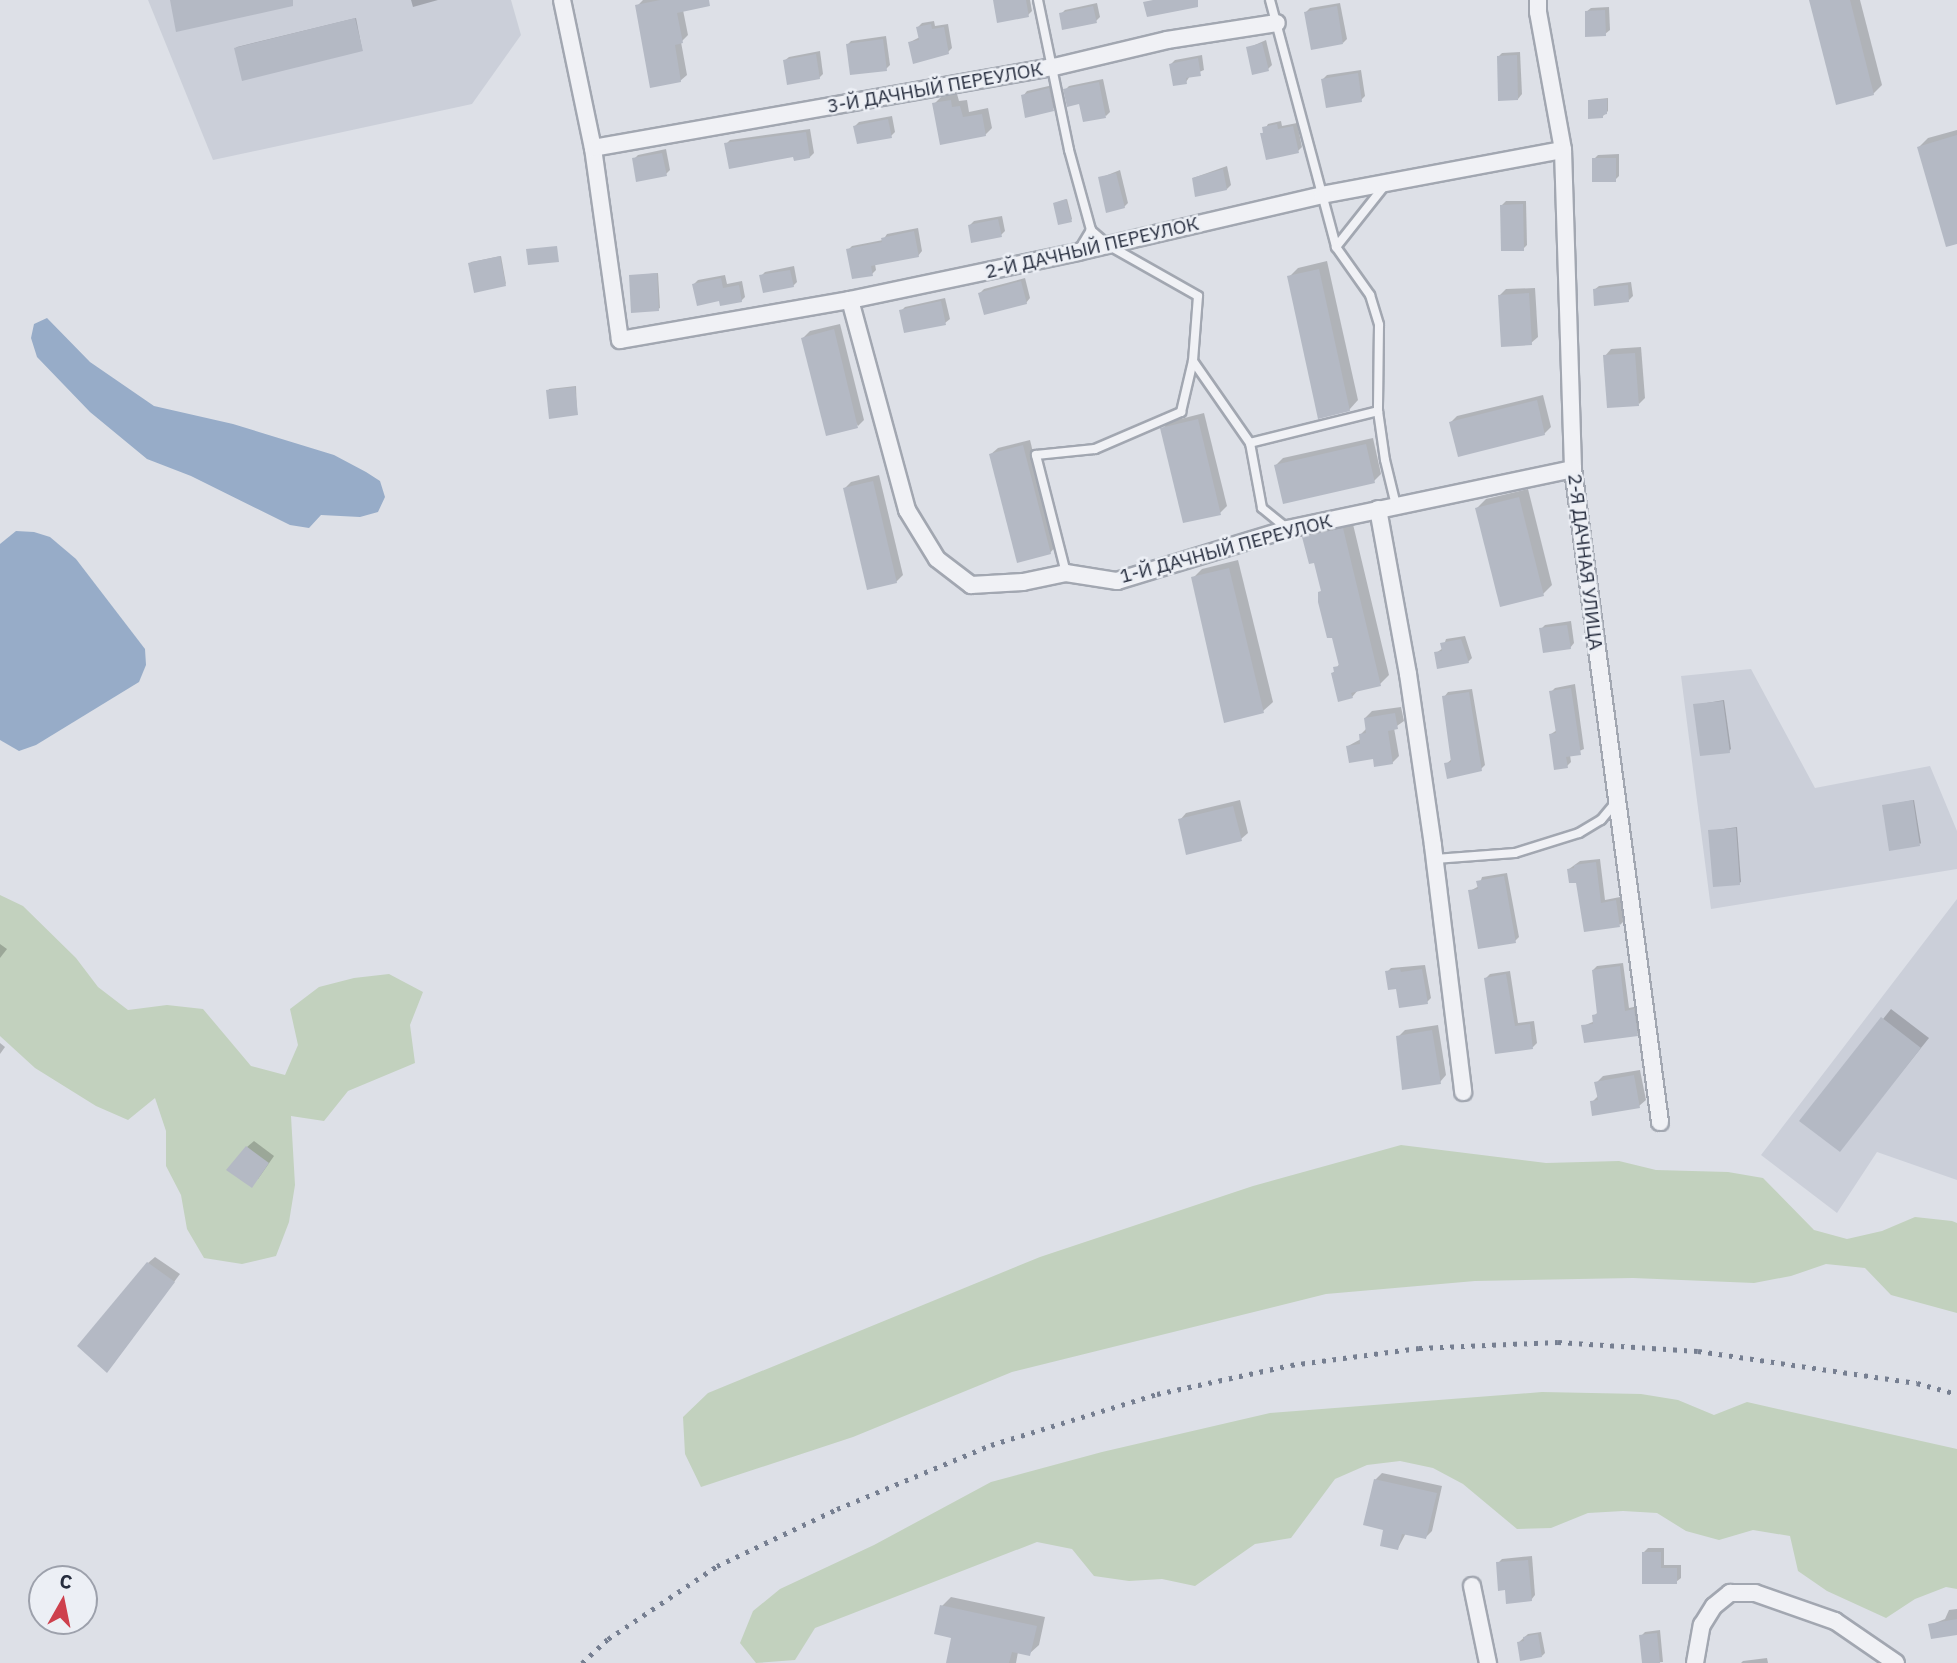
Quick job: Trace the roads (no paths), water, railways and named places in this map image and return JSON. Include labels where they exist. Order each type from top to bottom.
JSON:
[{"type":"street","points":[[562,0],[593,148]]},
{"type":"street","name":"2-Я ДАЧНАЯ УЛИЦА","points":[[1538,0],[1563,150],[1573,469],[1660,1122]]},
{"type":"street","name":"3-Й ДАЧНЫЙ ПЕРЕУЛОК","points":[[593,148],[1054,67],[1167,40],[1277,23]]},
{"type":"street","name":"2-Й ДАЧНЫЙ ПЕРЕУЛОК","points":[[593,148],[620,340],[850,300],[1078,252],[1322,195],[1563,150]]},
{"type":"street","name":"1-Й ДАЧНЫЙ ПЕРЕУЛОК","points":[[850,300],[907,510],[937,559],[971,585],[1023,582],[1066,573],[1117,582],[1288,529],[1573,469]]},
{"type":"street","points":[[1378,509],[1408,674],[1435,859],[1463,1092]]},
{"type":"street","points":[[1472,1586],[1488,1663]]},
{"type":"street","points":[[1695,1663],[1702,1625],[1714,1606],[1730,1594],[1755,1593],[1835,1622],[1896,1663]]},
{"type":"lane","points":[[1038,0],[1054,67],[1069,150],[1091,230],[1108,245],[1198,296],[1193,361],[1181,412],[1096,449],[1036,455],[1066,573]]},
{"type":"lane","points":[[1270,0],[1336,247],[1370,295],[1379,325],[1378,411],[1385,460],[1396,505]]},
{"type":"lane","points":[[1336,247],[1387,183]]},
{"type":"lane","points":[[1078,252],[1091,230]]},
{"type":"lane","points":[[1193,361],[1250,443],[1262,508],[1288,529]]},
{"type":"lane","points":[[1250,443],[1378,411]]},
{"type":"lane","points":[[1435,859],[1515,853],[1579,833],[1601,820],[1617,801]]},
{"type":"water","points":[[47,318],[90,362],[154,406],[233,424],[334,455],[366,472],[380,481],[385,497],[378,512],[360,517],[321,515],[309,528],[290,525],[191,476],[147,459],[90,412],[37,357],[31,338],[34,324]]},
{"type":"water","points":[[16,531],[34,532],[50,537],[76,559],[145,649],[146,665],[139,682],[36,745],[19,751],[0,740],[0,544]]},
{"type":"railway","points":[[582,1663],[608,1639],[717,1566],[837,1509],[991,1445],[1157,1394],[1291,1365],[1419,1348],[1558,1342],[1698,1351],[1917,1383],[1957,1394]]}]
